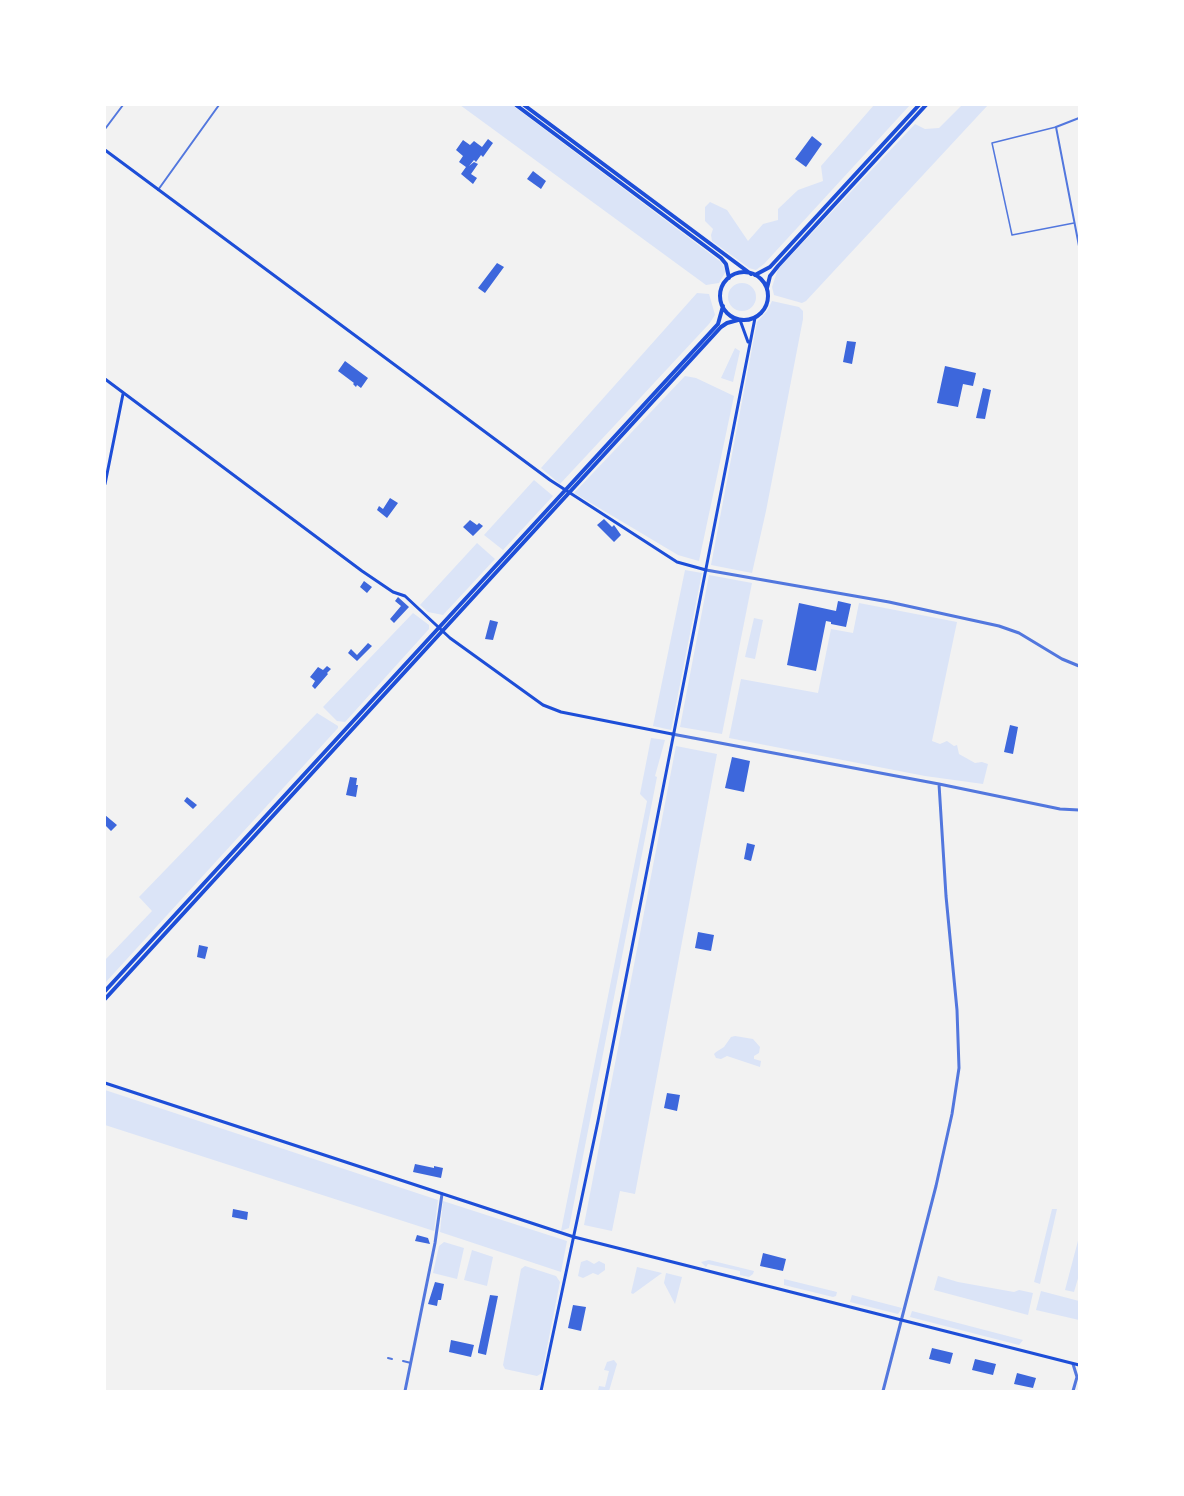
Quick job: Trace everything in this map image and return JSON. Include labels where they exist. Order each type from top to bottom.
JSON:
[{"type":"main road","points":[[516,105],[721,258],[726,264],[729,278]]},
{"type":"main road","points":[[524,105],[760,278],[767,288]]},
{"type":"main road","points":[[105,991],[721,327],[739,320],[755,318],[761,314],[768,302],[767,288],[776,264],[919,105]]},
{"type":"main road","points":[[567,492],[717,324],[723,306],[722,290],[729,278],[741,273],[753,274],[776,264],[926,105]]},
{"type":"main road","points":[[105,150],[567,492],[677,562],[706,570]]},
{"type":"main road","points":[[723,306],[726,312],[739,320],[748,343]]},
{"type":"main road","points":[[541,1391],[602,1100],[748,343],[755,318]]},
{"type":"main road","points":[[105,380],[362,571],[393,592],[405,596],[440,630],[551,709],[672,734]]},
{"type":"main road","points":[[105,484],[123,393]]},
{"type":"main road","points":[[105,999],[440,630]]},
{"type":"main road","points":[[105,1083],[574,1237],[1079,1365]]},
{"type":"street","points":[[105,129],[123,105]]},
{"type":"street","points":[[158,190],[219,105]]},
{"type":"street","points":[[1079,118],[1056,127],[1079,246]]},
{"type":"street","points":[[706,570],[889,602],[999,626],[1019,633],[1066,662],[1079,666]]},
{"type":"street","points":[[672,734],[1060,809],[1079,810]]},
{"type":"street","points":[[883,1391],[936,1186],[952,1114],[959,1068],[957,1010],[946,896],[939,784]]},
{"type":"street","points":[[405,1391],[435,1243],[442,1194]]},
{"type":"street","points":[[403,1361],[411,1363]]},
{"type":"street","points":[[1073,1364],[1078,1376],[1073,1391]]},
{"type":"lane","points":[[1056,127],[992,143],[1012,235],[1074,223]]},
{"type":"shaded area","points":[[460,105],[512,105],[721,262],[726,271],[719,283],[706,285]]},
{"type":"shaded area","points":[[874,105],[910,105],[764,264],[756,270],[749,268],[712,241],[713,229],[705,221],[705,207],[710,202],[727,210],[748,241],[763,224],[778,220],[778,209],[798,190],[823,181],[821,166]]},
{"type":"shaded area","points":[[962,105],[988,105],[806,301],[802,303],[774,295],[772,287],[778,269],[915,124],[925,129],[939,128]]},
{"type":"shaded area","points":[[742,283],[752,287],[756,297],[752,307],[742,311],[732,307],[728,297],[732,287]]},
{"type":"shaded area","points":[[697,293],[709,294],[715,315],[709,324],[560,484],[541,468]]},
{"type":"shaded area","points":[[772,301],[799,307],[803,311],[803,319],[752,573],[711,565],[757,322]]},
{"type":"shaded area","points":[[735,348],[740,351],[733,382],[721,378]]},
{"type":"shaded area","points":[[685,376],[696,378],[734,396],[699,561],[678,555],[574,493]]},
{"type":"shaded area","points":[[534,480],[553,496],[503,550],[484,535]]},
{"type":"shaded area","points":[[477,543],[495,559],[443,615],[428,612],[420,605]]},
{"type":"shaded area","points":[[685,570],[702,573],[671,730],[653,726]]},
{"type":"shaded area","points":[[709,575],[752,583],[722,734],[680,727]]},
{"type":"shaded area","points":[[859,603],[957,622],[932,741],[940,744],[947,741],[954,746],[957,745],[959,754],[975,763],[988,764],[983,784],[925,776],[729,738],[741,679],[818,693],[831,629],[853,633]]},
{"type":"shaded area","points":[[413,613],[429,625],[429,629],[345,722],[337,721],[323,707]]},
{"type":"shaded area","points":[[754,618],[763,620],[755,659],[745,657]]},
{"type":"shaded area","points":[[317,713],[338,728],[105,983],[105,960],[152,911],[139,897]]},
{"type":"shaded area","points":[[651,738],[665,740],[655,776],[657,777],[569,1228],[561,1231],[647,801],[640,794]]},
{"type":"shaded area","points":[[676,746],[717,754],[635,1194],[620,1191],[612,1231],[584,1225]]},
{"type":"shaded area","points":[[731,1037],[753,1039],[760,1047],[754,1059],[761,1061],[760,1067],[727,1056],[721,1059],[716,1058],[714,1054],[724,1047]]},
{"type":"shaded area","points":[[105,1090],[438,1200],[434,1231],[105,1125]]},
{"type":"shaded area","points":[[443,1201],[567,1241],[561,1272],[440,1232]]},
{"type":"shaded area","points":[[1052,1209],[1057,1209],[1040,1284],[1034,1282]]},
{"type":"shaded area","points":[[1079,1237],[1079,1275],[1074,1292],[1065,1290]]},
{"type":"shaded area","points":[[444,1242],[464,1248],[457,1279],[433,1273],[439,1246]]},
{"type":"shaded area","points":[[472,1250],[493,1257],[487,1286],[464,1280]]},
{"type":"shaded area","points":[[587,1260],[594,1264],[599,1261],[605,1264],[605,1270],[598,1275],[593,1273],[583,1278],[578,1276],[581,1262]]},
{"type":"shaded area","points":[[709,1260],[754,1271],[749,1277],[740,1275],[740,1271],[708,1264],[706,1267],[701,1262]]},
{"type":"shaded area","points":[[525,1266],[556,1276],[560,1282],[542,1373],[537,1376],[505,1369],[503,1365],[521,1269]]},
{"type":"shaded area","points":[[637,1267],[662,1273],[633,1294],[631,1293]]},
{"type":"shaded area","points":[[666,1273],[682,1277],[675,1304],[664,1283]]},
{"type":"shaded area","points":[[938,1276],[958,1282],[1033,1293],[1028,1315],[934,1290]]},
{"type":"shaded area","points":[[784,1279],[837,1292],[836,1296],[784,1285]]},
{"type":"shaded area","points":[[1041,1291],[1079,1301],[1079,1320],[1036,1310]]},
{"type":"shaded area","points":[[852,1295],[902,1308],[898,1314],[850,1302]]},
{"type":"shaded area","points":[[912,1311],[1023,1340],[1019,1345],[910,1317]]},
{"type":"shaded area","points":[[614,1360],[617,1364],[609,1391],[598,1391],[599,1386],[605,1387],[609,1371],[604,1370],[607,1362]]},
{"type":"building","points":[[812,136],[822,144],[806,167],[795,159]]},
{"type":"building","points":[[488,139],[493,143],[483,157],[481,155],[469,166],[474,162],[478,164],[471,174],[477,178],[473,184],[461,174],[466,167],[459,162],[463,156],[456,150],[463,140],[470,145],[474,141],[482,147]]},
{"type":"building","points":[[533,171],[546,181],[541,189],[527,179]]},
{"type":"building","points":[[497,263],[504,267],[485,293],[478,288]]},
{"type":"building","points":[[847,341],[856,342],[852,364],[843,362]]},
{"type":"building","points":[[345,361],[368,378],[361,388],[357,385],[356,387],[338,371]]},
{"type":"building","points":[[945,366],[976,373],[973,386],[963,384],[958,407],[937,403]]},
{"type":"building","points":[[983,388],[991,390],[985,419],[976,418]]},
{"type":"building","points":[[390,498],[398,503],[387,518],[377,510],[379,506],[383,509]]},
{"type":"building","points":[[604,519],[612,527],[614,525],[621,535],[614,542],[597,525]]},
{"type":"building","points":[[470,520],[483,526],[473,536],[463,527]]},
{"type":"building","points":[[364,581],[372,587],[367,593],[360,587]]},
{"type":"building","points":[[398,597],[409,607],[394,623],[390,619],[401,606],[395,601]]},
{"type":"building","points":[[838,601],[851,604],[846,627],[826,621],[816,671],[787,665],[799,603],[836,611]]},
{"type":"building","points":[[490,620],[498,622],[493,640],[485,639]]},
{"type":"building","points":[[368,643],[372,646],[357,661],[348,653],[351,649],[357,655]]},
{"type":"building","points":[[327,666],[331,669],[315,689],[312,686],[315,681],[310,677],[318,667],[323,670]]},
{"type":"building","points":[[1010,725],[1018,727],[1013,754],[1004,752]]},
{"type":"building","points":[[732,757],[750,761],[744,792],[725,788]]},
{"type":"building","points":[[350,777],[357,778],[356,797],[346,795]]},
{"type":"building","points":[[187,797],[197,805],[193,809],[184,801]]},
{"type":"building","points":[[105,815],[117,825],[111,831],[105,825]]},
{"type":"building","points":[[747,843],[755,845],[751,861],[744,859]]},
{"type":"building","points":[[698,932],[714,935],[711,951],[695,948]]},
{"type":"building","points":[[199,945],[208,947],[205,959],[197,957]]},
{"type":"building","points":[[667,1093],[680,1095],[677,1111],[664,1108]]},
{"type":"building","points":[[415,1164],[443,1168],[441,1178],[413,1172]]},
{"type":"building","points":[[233,1209],[248,1212],[247,1220],[232,1217]]},
{"type":"building","points":[[417,1235],[428,1238],[430,1244],[415,1241]]},
{"type":"building","points":[[763,1253],[786,1259],[783,1271],[760,1266]]},
{"type":"building","points":[[435,1282],[444,1284],[441,1300],[438,1300],[437,1306],[428,1304]]},
{"type":"building","points":[[490,1295],[498,1296],[486,1355],[478,1351]]},
{"type":"building","points":[[573,1305],[586,1307],[581,1331],[568,1328]]},
{"type":"building","points":[[451,1340],[474,1345],[471,1357],[449,1352]]},
{"type":"building","points":[[932,1348],[953,1353],[950,1364],[929,1359]]},
{"type":"building","points":[[975,1359],[996,1364],[993,1375],[972,1370]]},
{"type":"building","points":[[1017,1373],[1036,1378],[1033,1388],[1014,1384]]}]
